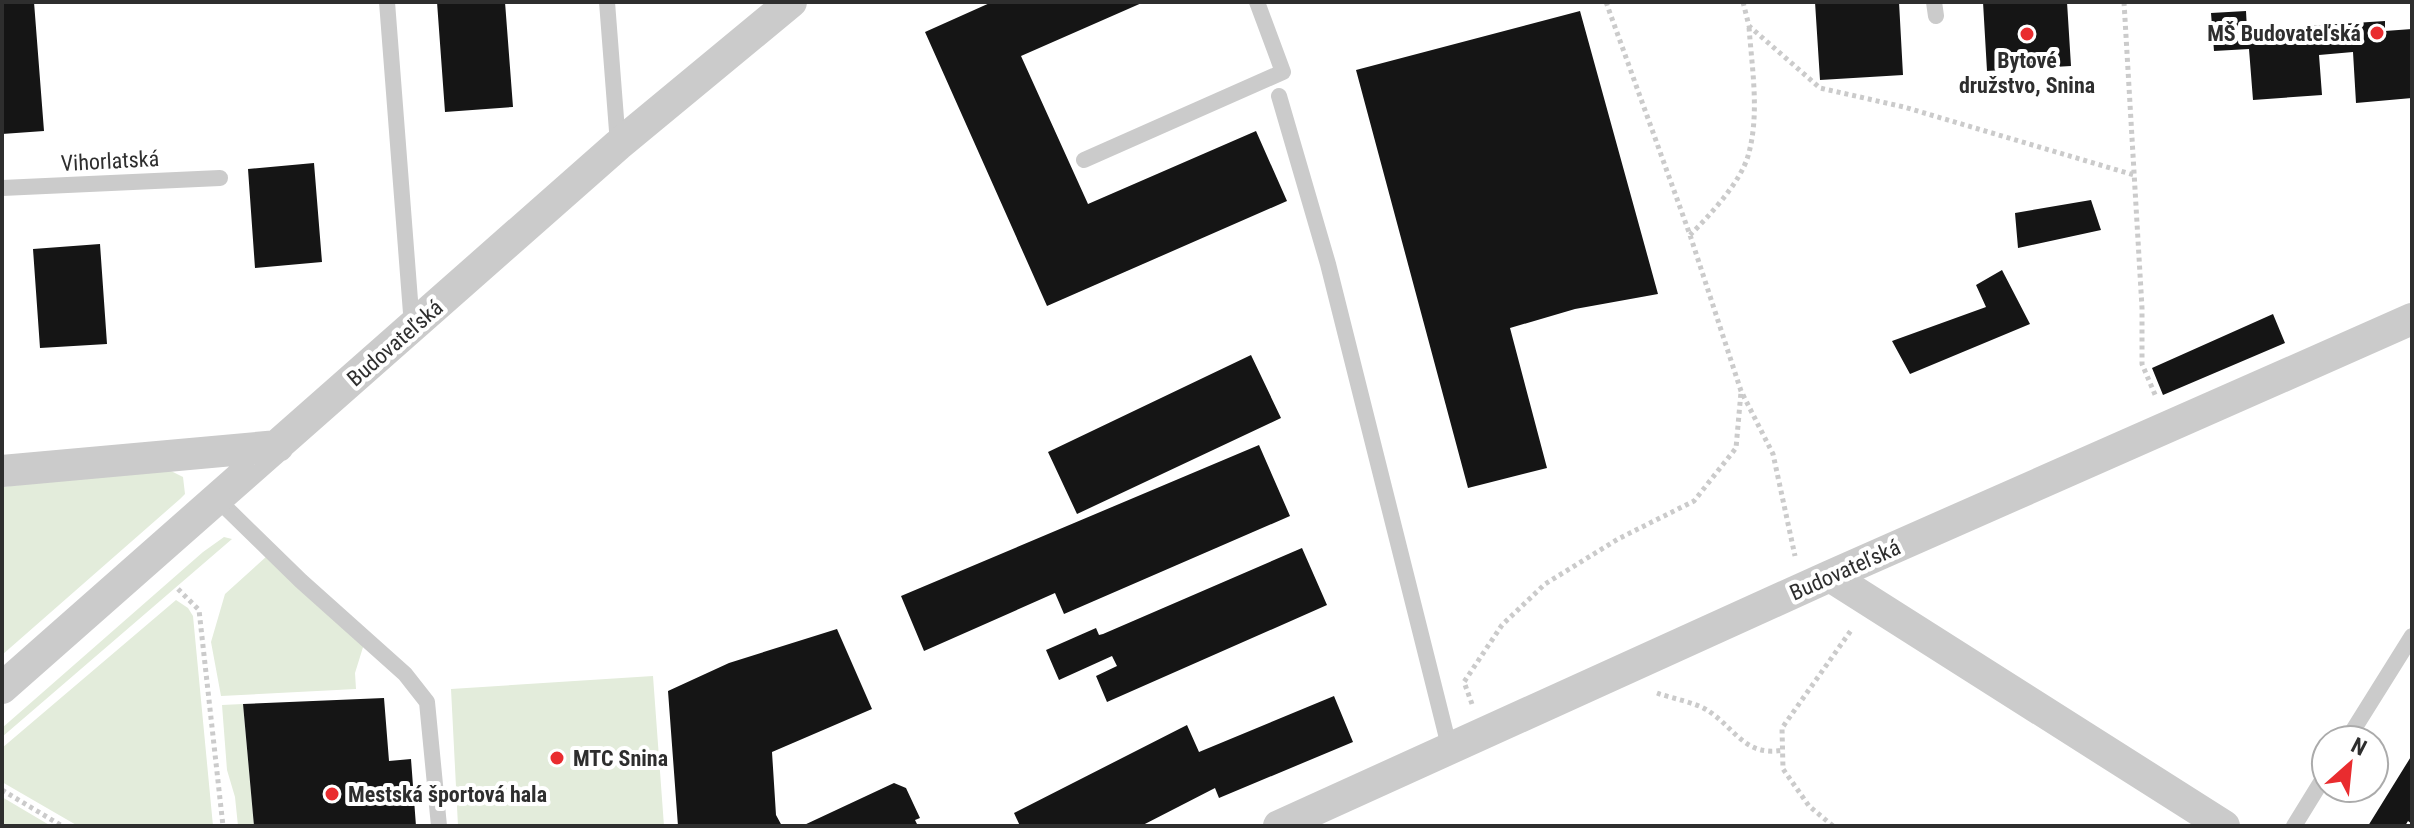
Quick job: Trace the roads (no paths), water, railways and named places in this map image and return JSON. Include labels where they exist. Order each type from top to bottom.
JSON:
[{"type":"street","name":"Budovateľská","points":[[2,688],[618,145],[791,2]]},
{"type":"street","name":"Budovateľská","points":[[1279,826],[1830,576],[2412,319]]},
{"type":"street","points":[[2,471],[278,446]]},
{"type":"street","points":[[1830,576],[2224,826]]},
{"type":"lane","points":[[387,2],[412,327]]},
{"type":"lane","points":[[607,2],[618,145]]},
{"type":"lane","points":[[1084,160],[1283,72],[1257,2]]},
{"type":"lane","points":[[1279,96],[1328,264],[1450,750]]},
{"type":"lane","name":"Vihorlatská","points":[[2,188],[220,178]]},
{"type":"lane","points":[[217,499],[301,581],[405,674],[427,702],[439,826]]},
{"type":"lane","points":[[2357,724],[2412,636]]},
{"type":"lane","points":[[2294,826],[2310,800]]},
{"type":"place","name":"MŠ Budovateľská","points":[[2377,33]]},
{"type":"place","name":"Bytové družstvo, Snina","points":[[2027,34]]},
{"type":"place","name":"MTC Snina","points":[[557,758]]},
{"type":"place","name":"Mestská športová hala","points":[[332,794]]}]
